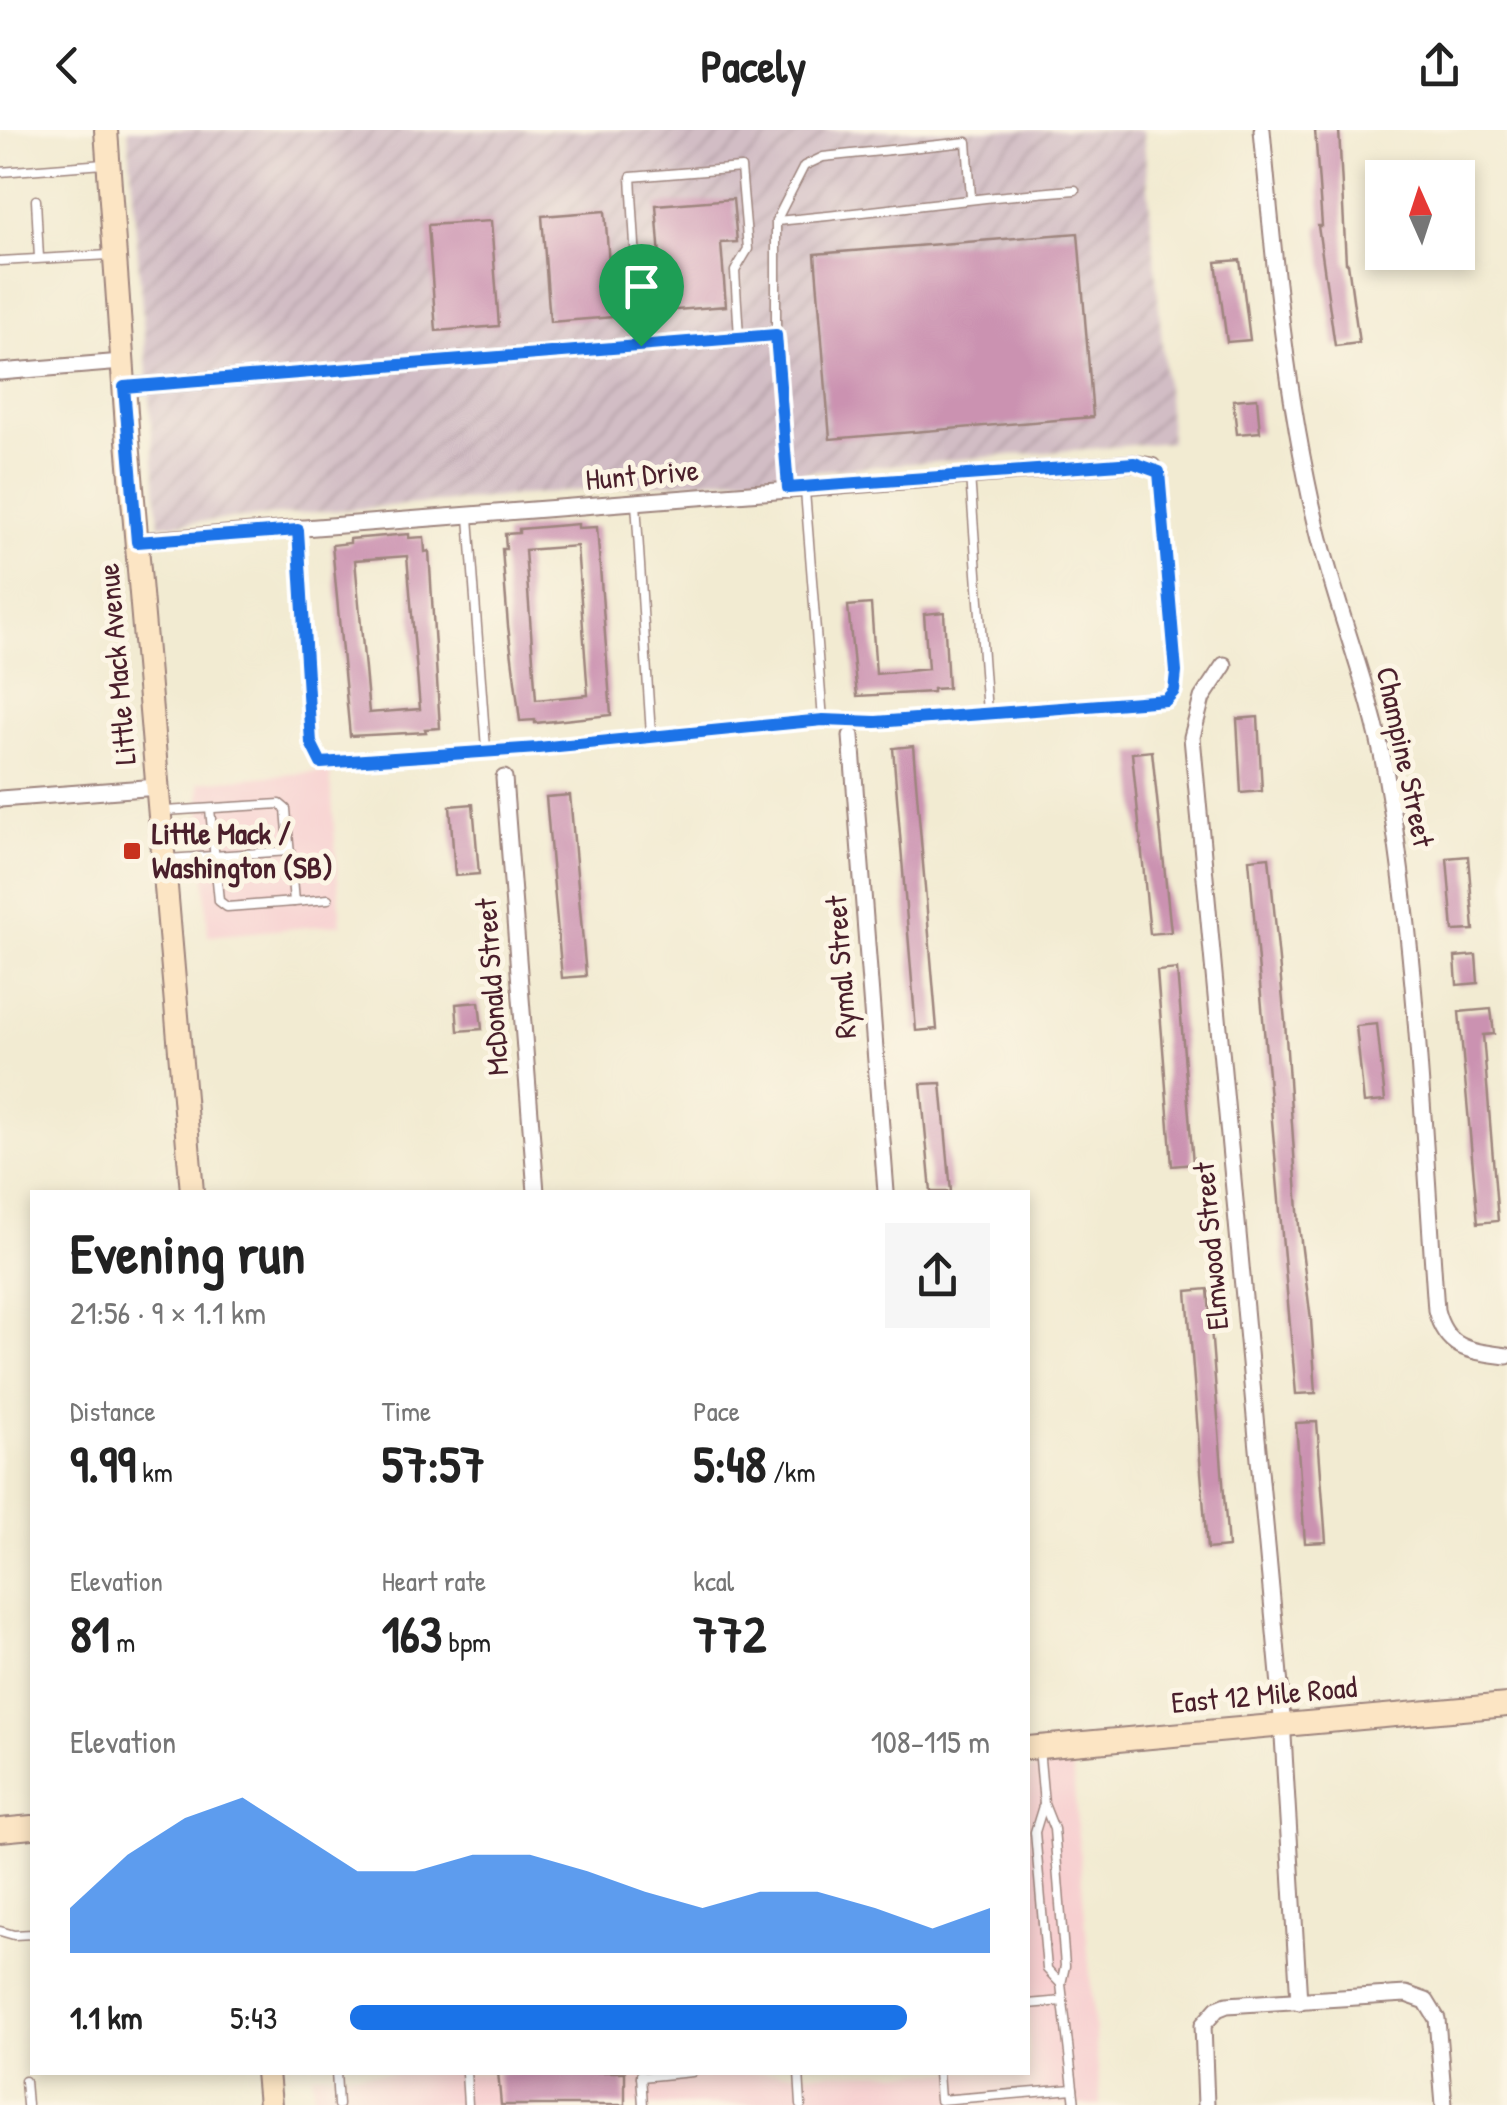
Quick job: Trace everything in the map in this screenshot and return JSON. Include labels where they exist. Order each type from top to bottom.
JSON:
[{"type":"main road","name":"Little Mack Avenue","points":[[106,130],[192,1190]]},
{"type":"main road","name":"East 12 Mile Road","points":[[1033,1747],[1507,1705]]},
{"type":"main road","points":[[0,1830],[30,1828]]},
{"type":"main road","points":[[267,2075],[270,2105]]},
{"type":"street","name":"Champine Street","points":[[1262,130],[1278,303],[1296,430],[1318,532],[1372,710],[1394,826],[1405,910],[1436,1310],[1440,1330],[1450,1341],[1507,1356]]},
{"type":"street","points":[[124,387],[776,335]]},
{"type":"street","points":[[0,372],[122,362]]},
{"type":"street","name":"Hunt Drive","points":[[137,542],[970,475],[1134,463],[1152,466]]},
{"type":"street","name":"Elmwood Street","points":[[1224,665],[1202,698],[1192,737],[1281,1723],[1299,2002]]},
{"type":"street","name":"Rymal Street","points":[[850,736],[886,1190]]},
{"type":"street","name":"McDonald Street","points":[[504,778],[536,1190]]},
{"type":"street","points":[[0,799],[158,787]]},
{"type":"street","points":[[1206,2105],[1203,2025],[1208,2016],[1227,2005],[1406,1994],[1426,2001],[1437,2019],[1444,2105]]},
{"type":"lane","points":[[823,720],[776,335],[776,221],[804,166],[822,157],[967,142],[971,197]]},
{"type":"lane","points":[[0,172],[109,163]]},
{"type":"lane","points":[[641,346],[630,176],[742,168],[748,250],[736,271],[739,337]]},
{"type":"lane","points":[[776,221],[888,211],[971,197],[1075,190]]},
{"type":"lane","points":[[36,200],[39,258]]},
{"type":"lane","points":[[0,261],[115,254]]},
{"type":"lane","points":[[298,530],[311,743],[321,763],[538,748],[823,720],[876,722],[1166,700],[1174,691],[1176,672],[1159,472],[1152,466]]},
{"type":"lane","points":[[970,475],[987,714]]},
{"type":"lane","points":[[636,504],[651,735]]},
{"type":"lane","points":[[469,517],[486,749]]},
{"type":"lane","points":[[160,811],[280,804],[286,809],[294,902]]},
{"type":"lane","points":[[210,809],[218,901],[226,907],[328,898]]},
{"type":"lane","points":[[163,860],[290,850]]},
{"type":"lane","points":[[1033,1747],[1044,1804],[1054,1830],[1065,1966],[1061,1984],[1075,2105]]},
{"type":"lane","points":[[1044,1804],[1035,1832],[1044,1930],[1048,1969],[1061,1984]]},
{"type":"lane","points":[[0,1931],[30,1934]]},
{"type":"lane","points":[[1030,2004],[1063,2001]]},
{"type":"lane","points":[[336,2075],[338,2105]]},
{"type":"lane","points":[[466,2075],[468,2105]]},
{"type":"lane","points":[[641,2075],[644,2105]]},
{"type":"lane","points":[[799,2075],[801,2105]]},
{"type":"lane","points":[[938,2075],[940,2100],[1073,2090]]},
{"type":"lane","points":[[25,2081],[27,2105]]},
{"type":"shaded area","points":[[128,130],[1143,130],[1171,442],[159,525]]},
{"type":"shaded area","points":[[330,771],[341,924],[208,936],[199,782]]},
{"type":"shaded area","points":[[1072,1764],[1101,2105],[315,2105],[312,2075],[1030,2075],[1030,1770]]},
{"type":"building","points":[[1315,130],[1339,130],[1346,263],[1359,343],[1335,346],[1318,226],[1322,226]]},
{"type":"building","points":[[733,199],[737,242],[721,243],[726,306],[664,311],[656,205]]},
{"type":"building","points":[[605,211],[613,317],[550,322],[542,216]]},
{"type":"building","points":[[491,221],[499,326],[436,331],[428,225]]},
{"type":"building","points":[[1078,233],[1093,417],[830,439],[815,254]]},
{"type":"building","points":[[1240,260],[1250,340],[1227,342],[1216,262]]},
{"type":"building","points":[[1257,398],[1260,432],[1237,434],[1233,400]]},
{"type":"building","points":[[578,524],[578,528],[597,527],[611,715],[520,721],[502,549],[506,549],[505,534],[519,533],[519,529]],"holes":[[[577,546],[588,695],[536,700],[525,550]]]},
{"type":"building","points":[[409,534],[409,538],[424,537],[425,552],[429,551],[440,728],[350,736],[332,545],[350,543],[350,539]],"holes":[[[407,556],[420,709],[369,713],[355,560]]]},
{"type":"building","points":[[871,604],[876,674],[928,669],[924,614],[944,612],[948,688],[857,696],[848,606]]},
{"type":"building","points":[[1258,717],[1262,791],[1241,793],[1237,719]]},
{"type":"building","points":[[913,746],[937,1029],[916,1031],[893,748]]},
{"type":"building","points":[[1152,751],[1171,932],[1150,934],[1132,753]]},
{"type":"building","points":[[570,795],[586,976],[562,978],[546,797]]},
{"type":"building","points":[[473,804],[479,874],[455,876],[450,806]]},
{"type":"building","points":[[1468,856],[1474,930],[1453,931],[1447,858]]},
{"type":"building","points":[[1269,857],[1316,1393],[1296,1394],[1249,859]]},
{"type":"building","points":[[1476,955],[1478,983],[1457,985],[1455,957]]},
{"type":"building","points":[[1177,969],[1193,1164],[1172,1166],[1157,971]]},
{"type":"building","points":[[479,1002],[482,1029],[458,1031],[456,1004]]},
{"type":"building","points":[[1491,1009],[1494,1034],[1483,1035],[1498,1221],[1478,1223],[1459,1012]]},
{"type":"building","points":[[1377,1024],[1385,1101],[1364,1103],[1356,1026]]},
{"type":"building","points":[[941,1083],[951,1190],[931,1190],[921,1084]]},
{"type":"building","points":[[1208,1289],[1228,1547],[1207,1549],[1187,1291]]},
{"type":"building","points":[[1317,1422],[1326,1542],[1305,1543],[1296,1423]]},
{"type":"building","points":[[498,2075],[625,2075],[625,2105],[501,2105]]},
{"type":"place","name":"Little Mack / Washington (SB)","points":[[132,851]]},
{"type":"route","points":[[776,335],[788,488],[1134,463],[1152,466],[1159,472],[1176,672],[1174,691],[1166,700],[876,722],[823,720],[538,748],[321,763],[311,743],[298,530],[137,542],[124,387],[641,346],[776,335]]}]
